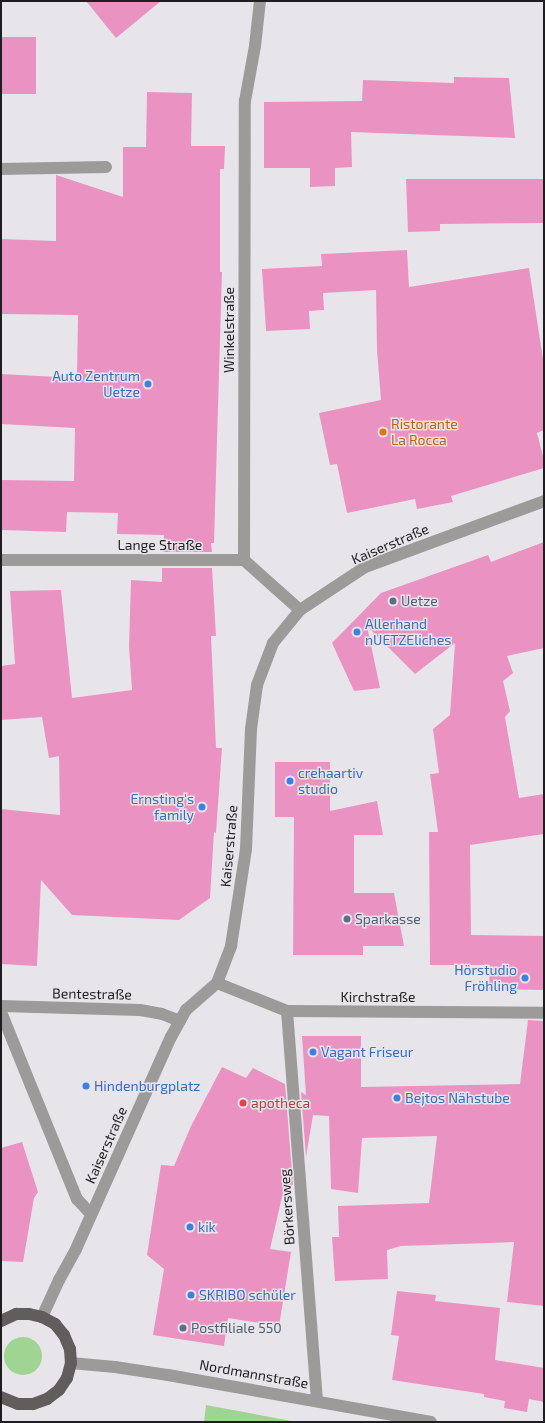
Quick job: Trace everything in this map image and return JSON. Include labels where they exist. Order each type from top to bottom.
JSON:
[{"type":"main road","points":[[1,1321],[16,1314],[42,1316],[55,1324],[64,1335],[70,1349],[71,1364],[67,1378],[59,1390],[47,1399],[33,1404],[18,1404],[2,1400]]},
{"type":"street","name":"Winkelstraße","points":[[244,560],[245,101],[255,46],[260,1]]},
{"type":"street","points":[[1,169],[106,167]]},
{"type":"street","name":"Kaiserstraße","points":[[42,1316],[91,1214],[171,1037],[186,1010],[217,983],[231,946],[246,849],[251,728],[257,685],[273,643],[300,610],[365,567],[544,501]]},
{"type":"street","name":"Lange Straße","points":[[1,560],[244,560]]},
{"type":"street","points":[[244,560],[300,610]]},
{"type":"street","name":"Kirchstraße","points":[[217,983],[287,1011],[544,1013]]},
{"type":"street","name":"Bentestraße","points":[[1,1006],[140,1010],[162,1014],[180,1021]]},
{"type":"street","name":"Börkersweg","points":[[287,1011],[317,1400]]},
{"type":"street","points":[[1,1012],[77,1199],[91,1214]]},
{"type":"street","name":"Nordmannstraße","points":[[71,1364],[114,1366],[317,1400],[431,1422]]},
{"type":"green space","points":[[23,1337],[33,1340],[39,1346],[42,1356],[39,1366],[33,1372],[23,1375],[13,1372],[7,1366],[4,1356],[7,1346],[13,1340]]},
{"type":"green space","points":[[206,1405],[297,1422],[204,1422]]},
{"type":"building","points":[[86,1],[161,1],[116,38]]},
{"type":"building","points":[[1,37],[36,37],[36,94],[1,94]]},
{"type":"building","points":[[454,77],[509,78],[515,138],[351,132],[352,167],[335,168],[335,186],[310,187],[310,168],[264,168],[264,102],[362,101],[363,80],[454,83]]},
{"type":"building","points":[[147,92],[192,93],[191,146],[225,146],[224,169],[220,169],[220,272],[222,272],[214,543],[211,543],[212,552],[163,552],[164,535],[117,534],[118,513],[67,512],[66,532],[1,530],[1,480],[74,481],[75,428],[1,424],[1,374],[77,378],[78,315],[1,314],[1,239],[56,241],[56,175],[123,197],[123,147],[146,147]]},
{"type":"building","points":[[406,179],[544,179],[544,223],[440,224],[440,231],[408,232]]},
{"type":"building","points":[[407,250],[409,287],[529,268],[544,366],[544,430],[537,433],[544,460],[544,468],[451,496],[453,502],[417,509],[415,499],[347,513],[337,464],[330,465],[319,413],[381,400],[377,350],[376,290],[323,293],[324,310],[309,311],[310,329],[266,331],[262,269],[322,266],[321,254]]},
{"type":"building","points":[[544,542],[544,648],[507,656],[513,673],[503,681],[510,711],[505,717],[519,798],[544,794],[544,834],[470,845],[471,935],[544,936],[544,990],[489,989],[490,965],[430,965],[429,832],[438,832],[430,774],[439,773],[433,729],[450,715],[455,643],[415,674],[367,626],[380,688],[354,691],[332,643],[381,593],[488,555],[491,562]]},
{"type":"building","points":[[162,568],[212,568],[216,636],[211,636],[216,748],[222,748],[216,833],[214,832],[210,898],[179,920],[72,915],[41,880],[37,966],[1,964],[1,809],[60,815],[59,756],[49,758],[42,717],[1,720],[1,666],[15,664],[10,591],[61,590],[72,698],[132,690],[129,646],[131,580],[162,582]]},
{"type":"building","points":[[275,762],[330,762],[330,811],[377,801],[383,835],[354,835],[354,893],[394,893],[404,946],[363,946],[363,955],[293,955],[294,817],[275,817]]},
{"type":"building","points":[[528,1020],[544,1021],[544,1306],[507,1302],[514,1242],[401,1246],[387,1250],[388,1279],[335,1281],[332,1237],[339,1237],[338,1206],[429,1203],[437,1136],[362,1138],[358,1193],[331,1189],[329,1116],[313,1115],[306,1157],[301,1092],[306,1095],[302,1036],[361,1036],[361,1087],[520,1084]]},
{"type":"building","points":[[222,1067],[246,1078],[253,1068],[285,1084],[293,1185],[285,1184],[270,1249],[291,1252],[279,1326],[228,1318],[224,1346],[153,1335],[164,1269],[147,1255],[161,1165],[174,1166],[191,1126]]},
{"type":"building","points":[[22,1142],[38,1192],[34,1198],[23,1262],[1,1261],[1,1148]]},
{"type":"building","points":[[397,1291],[436,1295],[435,1301],[500,1308],[495,1360],[544,1368],[544,1402],[529,1399],[527,1412],[504,1408],[505,1401],[484,1397],[484,1394],[392,1380],[399,1336],[391,1335]]},
{"type":"place","name":"Auto Zentrum Uetze","points":[[148,384]]},
{"type":"place","name":"Ristorante La Rocca","points":[[383,432]]},
{"type":"place","name":"Uetze","points":[[393,601]]},
{"type":"place","name":"Allerhand nUETZEliches","points":[[357,632]]},
{"type":"place","name":"crehaartiv studio","points":[[290,781]]},
{"type":"place","name":"Ernsting's family","points":[[202,807]]},
{"type":"place","name":"Sparkasse","points":[[347,919]]},
{"type":"place","name":"Hörstudio Fröhling","points":[[525,978]]},
{"type":"place","name":"Vagant Friseur","points":[[313,1052]]},
{"type":"place","name":"Hindenburgplatz","points":[[86,1086]]},
{"type":"place","name":"Bejtos Nähstube","points":[[397,1098]]},
{"type":"place","name":"apotheca","points":[[243,1103]]},
{"type":"place","name":"kik","points":[[190,1227]]},
{"type":"place","name":"SKRIBO schüler","points":[[191,1295]]},
{"type":"place","name":"Postfiliale 550","points":[[183,1328]]}]
